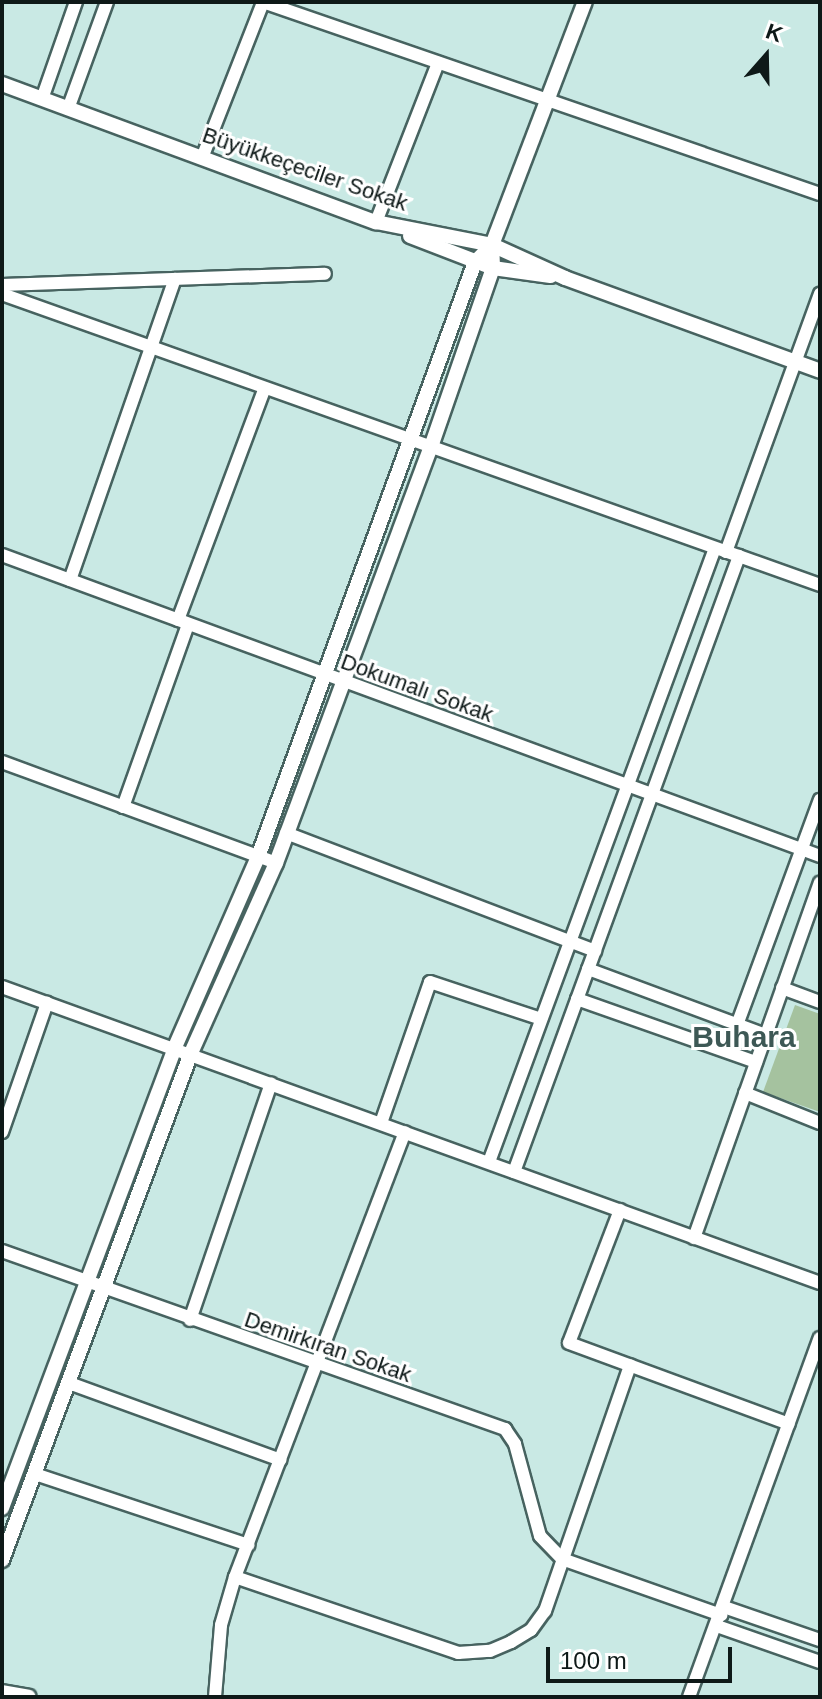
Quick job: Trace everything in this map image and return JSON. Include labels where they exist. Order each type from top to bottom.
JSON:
[{"type":"street","points":[[42,99],[76,2]]},
{"type":"street","points":[[68,109],[107,2]]},
{"type":"street","points":[[202,158],[263,2],[820,194]]},
{"type":"street","points":[[2,1560],[191,1053],[276,863],[432,444],[493,268],[492,245],[585,2]]},
{"type":"street","points":[[438,63],[376,222],[493,268],[565,278]]},
{"type":"street","name":"Büyükkeçeciler Sokak","points":[[2,84],[376,222],[492,245],[565,278],[820,371]]},
{"type":"street","points":[[2,1508],[175,1047],[258,857],[475,262],[492,245]]},
{"type":"street","points":[[3,294],[175,279],[325,274]]},
{"type":"street","points":[[70,580],[175,279]]},
{"type":"street","points":[[3,294],[264,390],[432,444],[820,585]]},
{"type":"street","points":[[489,1162],[626,787],[726,552],[820,294]]},
{"type":"street","points":[[123,807],[183,622],[264,390]]},
{"type":"street","points":[[514,1172],[652,796],[726,552]]},
{"type":"street","name":"Dokumalı Sokak","points":[[2,555],[820,856]]},
{"type":"street","points":[[2,762],[276,863]]},
{"type":"street","points":[[737,1025],[820,800]]},
{"type":"street","points":[[286,833],[595,951]]},
{"type":"street","points":[[694,1238],[820,883]]},
{"type":"street","points":[[588,969],[765,1035]]},
{"type":"street","points":[[381,1123],[430,982],[541,1019]]},
{"type":"street","points":[[2,987],[175,1047],[820,1283]]},
{"type":"street","points":[[782,988],[820,1002]]},
{"type":"street","points":[[577,999],[756,1062]]},
{"type":"street","points":[[2,1132],[47,1003]]},
{"type":"street","points":[[190,1320],[271,1083]]},
{"type":"street","points":[[745,1093],[820,1123]]},
{"type":"street","points":[[215,1697],[221,1625],[235,1577],[405,1132]]},
{"type":"street","points":[[620,1210],[569,1343],[789,1424]]},
{"type":"street","name":"Demirkıran Sokak","points":[[2,1251],[103,1290],[505,1429],[515,1444],[540,1536],[562,1559]]},
{"type":"street","points":[[689,1697],[789,1424],[817,1367],[819,1342]]},
{"type":"street","points":[[235,1577],[458,1653],[490,1651],[531,1630],[545,1611],[630,1365]]},
{"type":"street","points":[[69,1383],[280,1460]]},
{"type":"street","points":[[35,1474],[248,1545]]},
{"type":"street","points":[[562,1559],[721,1616],[820,1662]]},
{"type":"street","points":[[721,1616],[820,1640]]},
{"type":"street","points":[[2,1692],[29,1697]]},
{"type":"green space","points":[[795,1005],[820,1014],[820,1112],[763,1092]]},
{"type":"district","name":"Buhara","points":[[744,1037]]}]
